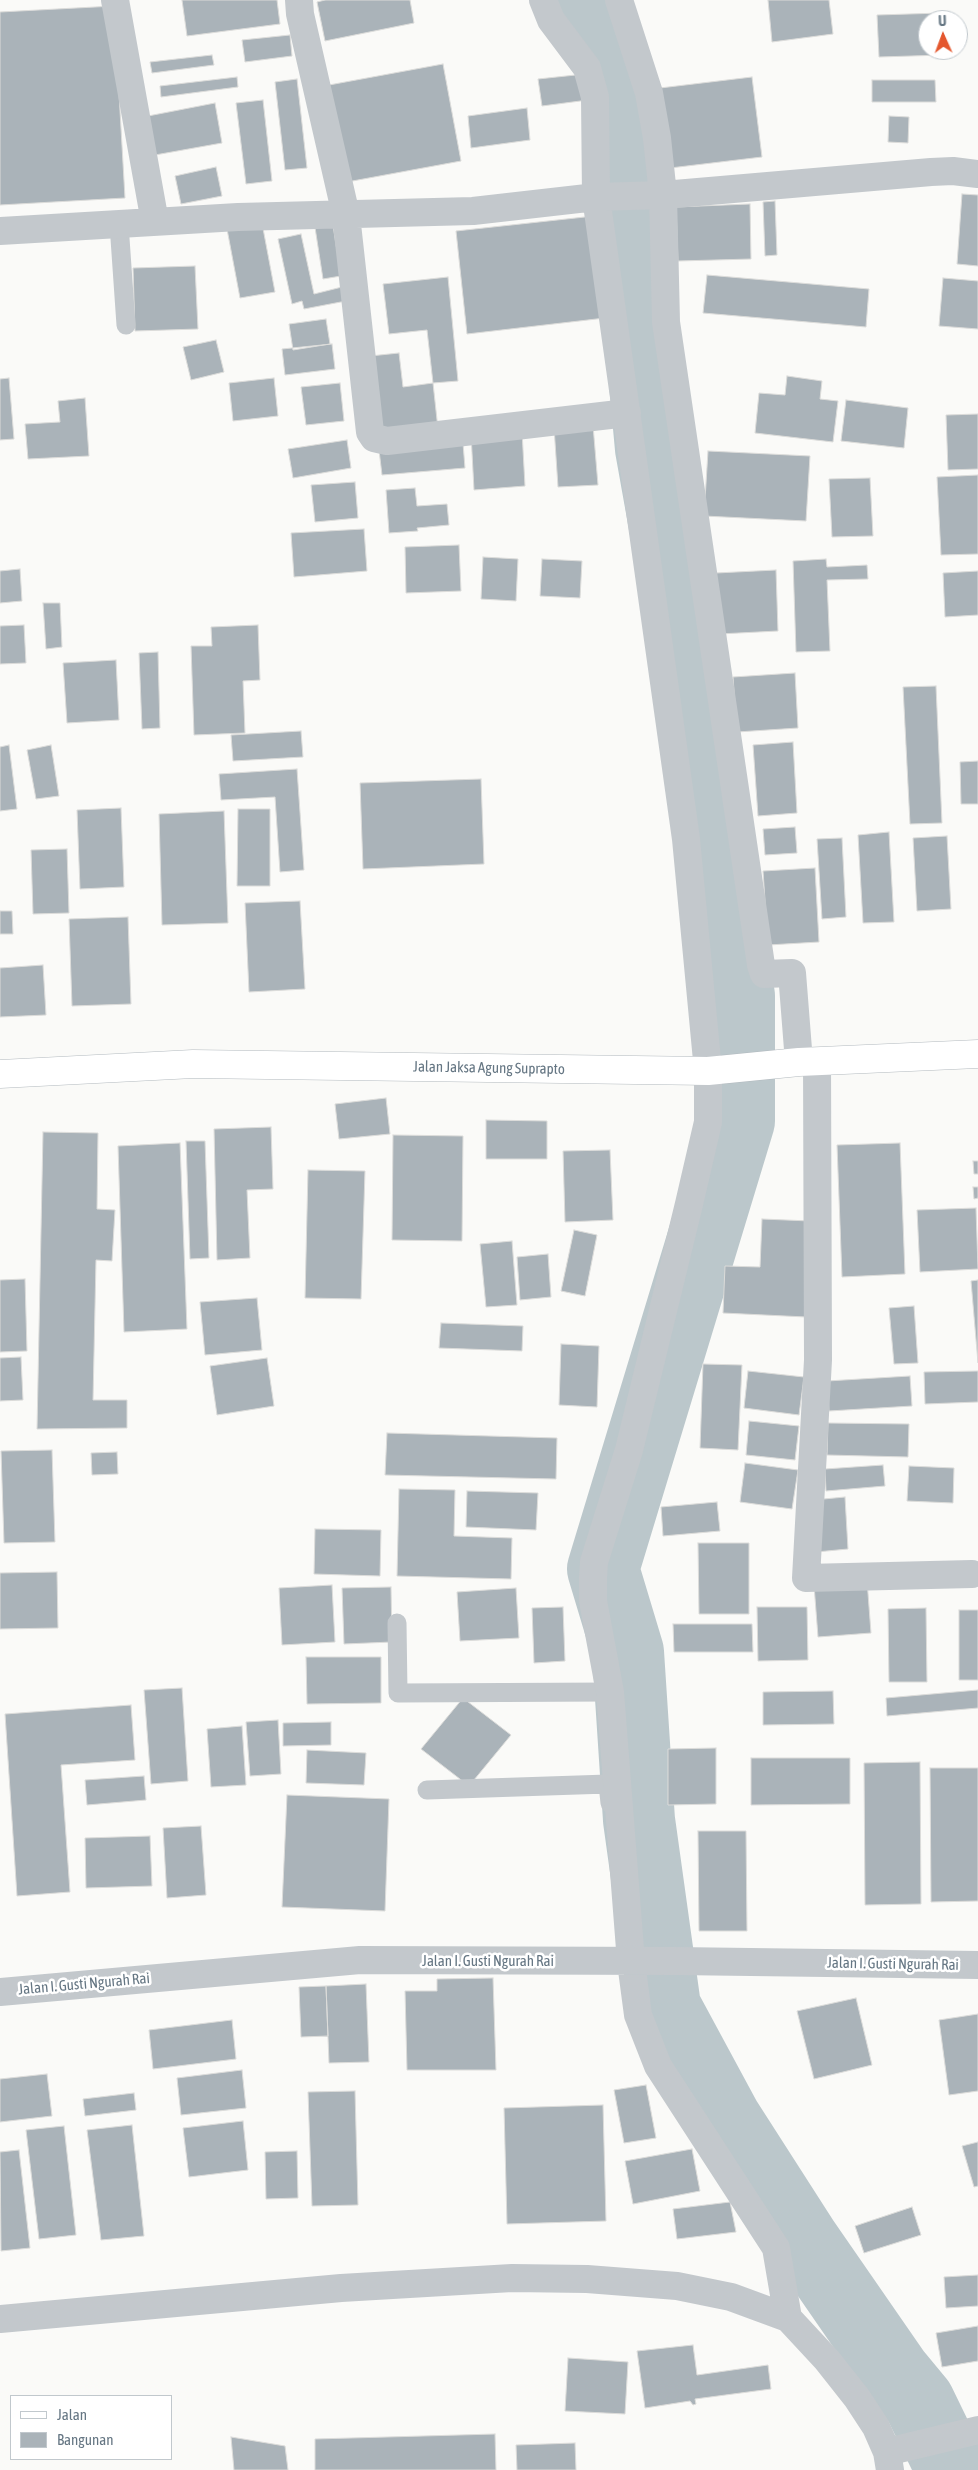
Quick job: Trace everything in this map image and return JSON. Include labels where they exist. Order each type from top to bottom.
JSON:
[{"type":"main road","name":"Jalan Jaksa Agung Suprapto","points":[[0,1074],[193,1064],[712,1071],[803,1063],[978,1054]]},
{"type":"street","points":[[115,0],[155,222]]},
{"type":"street","points":[[299,0],[300,14],[346,215],[370,432],[374,438],[378,441],[627,413]]},
{"type":"street","points":[[543,0],[551,20],[587,68],[595,97],[600,197],[627,413],[686,839],[712,1071],[708,1122],[691,1195],[629,1450],[594,1562],[593,1601],[610,1692],[629,1961],[638,2015],[658,2066],[776,2248],[788,2318]]},
{"type":"street","points":[[619,0],[649,93],[657,138],[668,331],[761,965],[764,974],[792,973],[803,1063],[818,1360],[806,1578],[972,1574]]},
{"type":"street","points":[[0,231],[238,217],[473,211],[600,197],[661,195],[931,172],[953,171],[978,174]]},
{"type":"street","name":"Jalan I. Gusti Ngurah Rai","points":[[0,1992],[360,1960],[675,1961],[978,1965]]},
{"type":"street","points":[[0,2319],[341,2288],[512,2278],[587,2279],[677,2286],[731,2297],[788,2318],[827,2360],[857,2398],[876,2427],[892,2457],[975,2431]]},
{"type":"lane","points":[[119,224],[126,325]]},
{"type":"lane","points":[[397,1623],[398,1693],[610,1692]]},
{"type":"lane","points":[[427,1790],[608,1784],[629,1961]]},
{"type":"building","points":[[182,0],[277,0],[280,24],[187,36]]},
{"type":"building","points":[[325,0],[410,0],[414,23],[325,41],[317,2]]},
{"type":"building","points":[[768,0],[829,0],[833,34],[772,42]]},
{"type":"building","points":[[114,6],[125,198],[0,205],[0,12]]},
{"type":"building","points":[[918,14],[918,56],[879,57],[877,15]]},
{"type":"building","points":[[290,35],[292,56],[245,62],[242,40]]},
{"type":"building","points":[[212,55],[214,65],[152,73],[150,62]]},
{"type":"building","points":[[443,64],[461,161],[347,182],[329,85]]},
{"type":"building","points":[[585,74],[588,100],[542,106],[538,79]]},
{"type":"building","points":[[237,77],[238,87],[161,97],[160,86]]},
{"type":"building","points":[[752,77],[762,157],[670,168],[660,88]]},
{"type":"building","points":[[297,79],[307,168],[285,170],[275,82]]},
{"type":"building","points":[[872,80],[935,80],[936,102],[872,102]]},
{"type":"building","points":[[263,100],[272,181],[246,184],[236,103]]},
{"type":"building","points":[[215,103],[222,143],[155,155],[148,116]]},
{"type":"building","points":[[527,108],[530,140],[471,148],[468,116]]},
{"type":"building","points":[[889,116],[909,117],[908,143],[888,142]]},
{"type":"building","points":[[216,167],[222,196],[181,204],[175,176]]},
{"type":"building","points":[[962,194],[978,195],[978,266],[957,264]]},
{"type":"building","points":[[775,201],[777,255],[765,256],[763,202]]},
{"type":"building","points":[[750,204],[751,259],[678,261],[676,207]]},
{"type":"building","points":[[594,216],[605,318],[467,334],[456,231]]},
{"type":"building","points":[[332,219],[341,276],[323,279],[314,221]]},
{"type":"building","points":[[262,223],[275,292],[240,298],[227,229]]},
{"type":"building","points":[[301,234],[314,294],[342,287],[346,301],[304,309],[302,301],[292,304],[278,239]]},
{"type":"building","points":[[195,266],[198,329],[135,331],[133,268]]},
{"type":"building","points":[[707,275],[869,289],[866,327],[703,313]]},
{"type":"building","points":[[448,277],[458,381],[433,383],[427,330],[389,334],[383,284]]},
{"type":"building","points":[[943,278],[978,281],[978,329],[939,326]]},
{"type":"building","points":[[326,319],[330,344],[293,350],[289,324]]},
{"type":"building","points":[[216,340],[224,372],[191,380],[183,347]]},
{"type":"building","points":[[332,344],[335,369],[285,375],[282,349]]},
{"type":"building","points":[[399,353],[403,387],[433,383],[438,429],[378,432],[370,356]]},
{"type":"building","points":[[787,376],[822,381],[820,399],[838,401],[833,442],[755,433],[759,393],[785,395]]},
{"type":"building","points":[[9,378],[14,439],[0,440],[0,379]]},
{"type":"building","points":[[274,378],[278,416],[233,421],[229,383]]},
{"type":"building","points":[[340,383],[344,421],[306,425],[301,387]]},
{"type":"building","points":[[85,398],[89,456],[28,459],[25,424],[60,422],[58,401]]},
{"type":"building","points":[[846,400],[908,408],[904,448],[841,441]]},
{"type":"building","points":[[978,414],[978,469],[948,470],[946,415]]},
{"type":"building","points":[[593,425],[598,485],[558,487],[554,427]]},
{"type":"building","points":[[522,431],[525,486],[474,490],[471,434]]},
{"type":"building","points":[[347,440],[351,468],[293,478],[288,449]]},
{"type":"building","points":[[463,443],[465,468],[382,475],[379,450]]},
{"type":"building","points":[[708,451],[810,456],[806,521],[704,516]]},
{"type":"building","points":[[978,475],[978,554],[941,555],[937,477]]},
{"type":"building","points":[[870,478],[873,536],[832,537],[829,479]]},
{"type":"building","points":[[355,482],[358,518],[315,522],[311,485]]},
{"type":"building","points":[[415,488],[417,506],[447,504],[449,525],[417,528],[418,531],[389,533],[386,490]]},
{"type":"building","points":[[364,529],[367,571],[294,577],[291,533]]},
{"type":"building","points":[[459,545],[461,591],[406,593],[405,547]]},
{"type":"building","points":[[483,557],[518,559],[516,601],[481,599]]},
{"type":"building","points":[[542,559],[582,561],[580,598],[540,596]]},
{"type":"building","points":[[826,559],[827,567],[867,565],[868,579],[827,580],[830,651],[796,652],[793,561]]},
{"type":"building","points":[[20,569],[22,601],[0,603],[0,571]]},
{"type":"building","points":[[776,570],[778,631],[719,634],[716,573]]},
{"type":"building","points":[[978,571],[978,615],[945,617],[943,573]]},
{"type":"building","points":[[43,603],[60,603],[62,647],[46,649]]},
{"type":"building","points":[[24,625],[26,663],[0,664],[0,626]]},
{"type":"building","points":[[258,625],[260,680],[243,681],[245,733],[194,735],[191,646],[212,646],[211,627]]},
{"type":"building","points":[[158,652],[160,728],[142,729],[139,653]]},
{"type":"building","points":[[116,660],[119,720],[67,723],[63,663]]},
{"type":"building","points":[[795,673],[798,728],[737,732],[733,677]]},
{"type":"building","points":[[936,686],[942,823],[910,824],[903,687]]},
{"type":"building","points":[[301,731],[303,757],[233,761],[231,735]]},
{"type":"building","points":[[793,742],[797,813],[758,816],[753,745]]},
{"type":"building","points":[[9,745],[17,809],[0,811],[0,747]]},
{"type":"building","points":[[51,745],[59,796],[36,799],[27,750]]},
{"type":"building","points":[[978,761],[978,804],[961,804],[960,762]]},
{"type":"building","points":[[297,769],[304,870],[280,872],[275,797],[221,800],[219,774]]},
{"type":"building","points":[[481,779],[484,864],[363,869],[360,783]]},
{"type":"building","points":[[121,808],[124,887],[80,889],[77,810]]},
{"type":"building","points":[[238,809],[270,809],[270,886],[237,886]]},
{"type":"building","points":[[224,811],[228,923],[162,925],[159,814]]},
{"type":"building","points":[[795,827],[797,853],[765,855],[763,829]]},
{"type":"building","points":[[889,832],[894,922],[863,923],[858,835]]},
{"type":"building","points":[[947,836],[951,909],[917,911],[913,838]]},
{"type":"building","points":[[842,838],[846,917],[822,919],[817,839]]},
{"type":"building","points":[[67,849],[69,913],[33,914],[31,850]]},
{"type":"building","points":[[815,868],[819,942],[768,945],[763,871]]},
{"type":"building","points":[[300,901],[305,989],[249,992],[245,903]]},
{"type":"building","points":[[0,911],[12,911],[13,934],[0,934]]},
{"type":"building","points":[[128,917],[131,1004],[72,1006],[69,919]]},
{"type":"building","points":[[43,965],[46,1015],[0,1017],[0,968]]},
{"type":"building","points":[[386,1098],[390,1134],[339,1139],[335,1104]]},
{"type":"building","points":[[486,1120],[547,1121],[547,1159],[486,1159]]},
{"type":"building","points":[[271,1127],[273,1189],[247,1190],[250,1258],[217,1260],[214,1129]]},
{"type":"building","points":[[43,1132],[98,1133],[97,1209],[115,1210],[112,1261],[96,1260],[93,1400],[127,1400],[127,1428],[37,1429]]},
{"type":"building","points":[[393,1135],[463,1136],[462,1241],[392,1240]]},
{"type":"building","points":[[186,1141],[205,1141],[209,1258],[190,1259]]},
{"type":"building","points":[[180,1143],[187,1329],[124,1332],[118,1146]]},
{"type":"building","points":[[900,1143],[905,1274],[842,1277],[837,1145]]},
{"type":"building","points":[[610,1150],[613,1220],[565,1222],[563,1151]]},
{"type":"building","points":[[973,1161],[978,1161],[978,1174],[974,1174]]},
{"type":"building","points":[[308,1170],[365,1171],[361,1299],[305,1298]]},
{"type":"building","points":[[973,1187],[978,1187],[978,1198],[974,1199]]},
{"type":"building","points":[[976,1208],[978,1269],[920,1272],[917,1210]]},
{"type":"building","points":[[762,1219],[810,1221],[806,1317],[723,1313],[725,1266],[760,1267]]},
{"type":"building","points":[[574,1230],[597,1235],[585,1296],[561,1291]]},
{"type":"building","points":[[512,1241],[517,1305],[486,1307],[480,1244]]},
{"type":"building","points":[[548,1254],[551,1297],[520,1300],[517,1257]]},
{"type":"building","points":[[25,1279],[27,1351],[0,1352],[0,1280]]},
{"type":"building","points":[[978,1280],[978,1363],[971,1281]]},
{"type":"building","points":[[257,1298],[262,1350],[205,1355],[200,1302]]},
{"type":"building","points":[[914,1306],[918,1363],[894,1364],[889,1308]]},
{"type":"building","points":[[441,1323],[523,1326],[522,1351],[439,1348]]},
{"type":"building","points":[[561,1344],[599,1346],[597,1407],[559,1405]]},
{"type":"building","points":[[21,1357],[23,1400],[0,1401],[0,1358]]},
{"type":"building","points":[[267,1358],[274,1406],[217,1415],[210,1366]]},
{"type":"building","points":[[703,1364],[742,1365],[738,1450],[700,1448]]},
{"type":"building","points":[[748,1371],[804,1377],[799,1415],[744,1408]]},
{"type":"building","points":[[978,1371],[978,1402],[925,1404],[924,1372]]},
{"type":"building","points":[[910,1376],[912,1406],[829,1411],[827,1381]]},
{"type":"building","points":[[749,1421],[799,1426],[795,1460],[746,1455]]},
{"type":"building","points":[[828,1423],[909,1424],[908,1457],[827,1455]]},
{"type":"building","points":[[387,1433],[557,1438],[556,1479],[385,1475]]},
{"type":"building","points":[[52,1450],[55,1542],[4,1543],[1,1451]]},
{"type":"building","points":[[117,1452],[118,1474],[92,1475],[91,1453]]},
{"type":"building","points":[[745,1463],[798,1470],[792,1509],[740,1502]]},
{"type":"building","points":[[883,1465],[885,1486],[826,1491],[825,1469]]},
{"type":"building","points":[[909,1466],[954,1468],[953,1503],[907,1501]]},
{"type":"building","points":[[399,1489],[455,1490],[454,1536],[512,1538],[511,1579],[397,1576]]},
{"type":"building","points":[[467,1491],[538,1493],[536,1530],[466,1527]]},
{"type":"building","points":[[845,1497],[848,1549],[816,1552],[813,1500]]},
{"type":"building","points":[[717,1502],[720,1531],[663,1536],[661,1507]]},
{"type":"building","points":[[315,1529],[381,1530],[380,1576],[314,1574]]},
{"type":"building","points":[[698,1543],[749,1543],[749,1614],[699,1614]]},
{"type":"building","points":[[57,1572],[58,1628],[0,1629],[0,1573]]},
{"type":"building","points":[[867,1580],[871,1633],[818,1637],[814,1585]]},
{"type":"building","points":[[332,1585],[335,1642],[282,1645],[279,1588]]},
{"type":"building","points":[[391,1587],[392,1642],[344,1644],[342,1588]]},
{"type":"building","points":[[516,1588],[519,1638],[460,1641],[457,1592]]},
{"type":"building","points":[[563,1607],[565,1661],[534,1663],[532,1608]]},
{"type":"building","points":[[757,1607],[807,1607],[808,1660],[758,1661]]},
{"type":"building","points":[[926,1608],[927,1682],[889,1682],[888,1609]]},
{"type":"building","points":[[959,1610],[978,1610],[978,1680],[959,1680]]},
{"type":"building","points":[[673,1624],[752,1624],[753,1652],[674,1652]]},
{"type":"building","points":[[306,1657],[381,1657],[381,1703],[307,1704]]},
{"type":"building","points":[[182,1688],[188,1781],[151,1784],[144,1690]]},
{"type":"building","points":[[978,1690],[978,1708],[887,1716],[886,1698]]},
{"type":"building","points":[[833,1691],[834,1724],[763,1725],[763,1692]]},
{"type":"building","points":[[463,1698],[511,1735],[469,1786],[421,1749]]},
{"type":"building","points":[[131,1705],[135,1760],[61,1765],[70,1892],[17,1896],[5,1714]]},
{"type":"building","points":[[278,1720],[281,1774],[250,1776],[246,1722]]},
{"type":"building","points":[[331,1722],[331,1745],[283,1746],[283,1723]]},
{"type":"building","points":[[242,1726],[246,1785],[211,1787],[207,1729]]},
{"type":"building","points":[[716,1748],[716,1804],[668,1805],[668,1749]]},
{"type":"building","points":[[307,1750],[366,1753],[364,1785],[306,1783]]},
{"type":"building","points":[[751,1758],[850,1758],[850,1804],[751,1805]]},
{"type":"building","points":[[920,1762],[921,1904],[865,1905],[864,1763]]},
{"type":"building","points":[[930,1768],[978,1768],[978,1901],[931,1902]]},
{"type":"building","points":[[144,1776],[146,1800],[87,1805],[85,1780]]},
{"type":"building","points":[[287,1795],[389,1799],[385,1911],[282,1907]]},
{"type":"building","points":[[201,1826],[206,1895],[167,1898],[163,1828]]},
{"type":"building","points":[[698,1831],[746,1831],[747,1931],[699,1931]]},
{"type":"building","points":[[150,1836],[152,1886],[86,1888],[85,1838]]},
{"type":"building","points":[[493,1978],[496,2070],[407,2070],[405,1991],[437,1991],[437,1979]]},
{"type":"building","points":[[366,1984],[369,2062],[329,2063],[326,1986]]},
{"type":"building","points":[[326,1986],[328,2036],[301,2037],[299,1987]]},
{"type":"building","points":[[856,1998],[872,2065],[814,2079],[797,2011]]},
{"type":"building","points":[[978,2014],[978,2091],[949,2095],[939,2020]]},
{"type":"building","points":[[232,2020],[236,2059],[153,2069],[149,2030]]},
{"type":"building","points":[[242,2070],[246,2108],[181,2115],[177,2078]]},
{"type":"building","points":[[47,2074],[52,2116],[0,2122],[0,2079]]},
{"type":"building","points":[[646,2085],[656,2138],[624,2143],[614,2090]]},
{"type":"building","points":[[355,2091],[358,2205],[312,2206],[308,2092]]},
{"type":"building","points":[[134,2093],[136,2110],[85,2116],[83,2099]]},
{"type":"building","points":[[603,2105],[606,2221],[507,2224],[504,2108]]},
{"type":"building","points":[[243,2121],[248,2170],[189,2177],[183,2128]]},
{"type":"building","points":[[132,2125],[144,2236],[101,2240],[87,2130]]},
{"type":"building","points":[[64,2126],[76,2235],[39,2239],[26,2130]]},
{"type":"building","points":[[978,2142],[978,2186],[974,2187],[962,2146]]},
{"type":"building","points":[[692,2149],[700,2191],[633,2204],[625,2161]]},
{"type":"building","points":[[19,2150],[30,2248],[1,2251],[0,2152]]},
{"type":"building","points":[[297,2151],[298,2198],[266,2199],[265,2152]]},
{"type":"building","points":[[730,2202],[736,2232],[677,2239],[673,2209]]},
{"type":"building","points":[[912,2207],[921,2235],[864,2253],[855,2226]]},
{"type":"building","points":[[978,2275],[978,2306],[946,2308],[944,2277]]},
{"type":"building","points":[[978,2326],[978,2361],[942,2367],[936,2333]]},
{"type":"building","points":[[693,2345],[697,2375],[768,2365],[771,2389],[695,2399],[696,2404],[693,2405],[690,2401],[645,2408],[637,2351]]},
{"type":"building","points":[[568,2358],[628,2362],[625,2414],[565,2411]]},
{"type":"building","points":[[495,2434],[496,2470],[315,2470],[315,2439]]},
{"type":"building","points":[[231,2437],[285,2446],[288,2470],[234,2470]]},
{"type":"building","points":[[575,2443],[576,2470],[517,2470],[516,2445]]},
{"type":"waterway","points":[[589,0],[628,106],[633,252],[651,449],[679,605],[739,996],[739,1121],[603,1569],[628,1652],[639,1820],[665,2007],[726,2120],[803,2240],[895,2373],[919,2402],[952,2470]]}]
